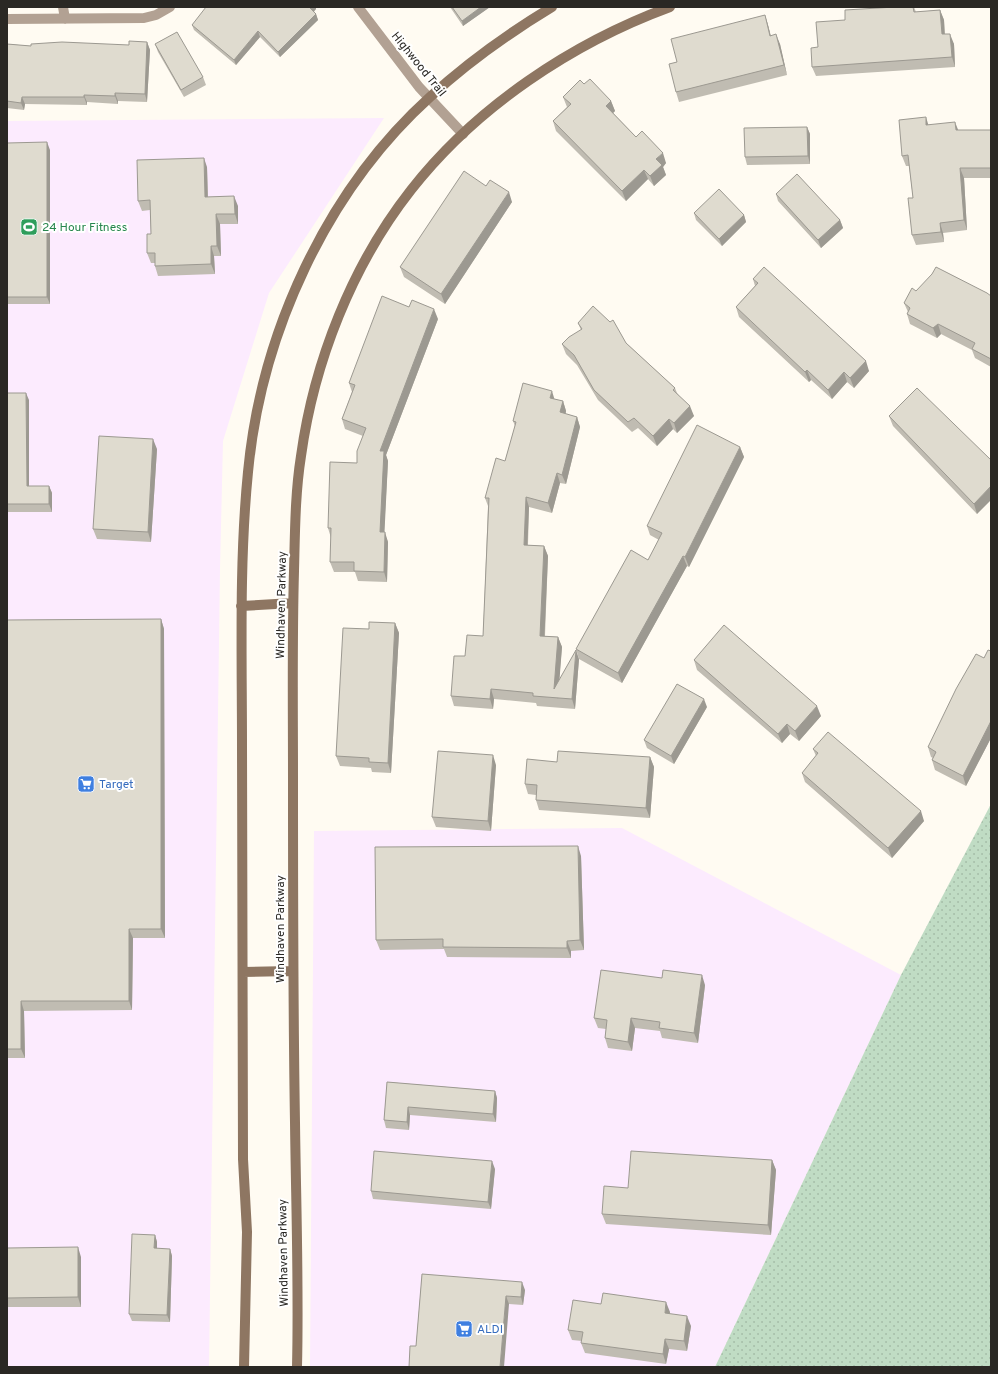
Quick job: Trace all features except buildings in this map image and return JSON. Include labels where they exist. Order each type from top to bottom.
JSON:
[{"type":"main road","points":[[244,1367],[247,1232],[243,1159],[241,606],[248,472],[263,386],[282,324],[319,241],[350,190],[396,132],[428,98],[458,72],[552,7]]},
{"type":"main road","name":"Windhaven Parkway","points":[[297,1367],[292,971],[293,603],[296,509],[301,458],[310,410],[329,344],[362,266],[385,227],[412,189],[462,134],[507,97],[546,69],[615,30],[670,7]]},
{"type":"main road","points":[[241,606],[293,603]]},
{"type":"main road","points":[[243,972],[292,971]]},
{"type":"street","points":[[63,7],[65,19]]},
{"type":"street","points":[[7,19],[150,17],[170,7]]},
{"type":"street","name":"Highwood Trail","points":[[358,7],[428,98],[462,134]]},
{"type":"shaded area","points":[[384,118],[269,293],[223,441],[209,1367],[7,1367],[7,121]]},
{"type":"shaded area","points":[[622,828],[901,975],[715,1367],[310,1367],[314,831]]},
{"type":"green space","points":[[991,804],[991,1367],[715,1367],[901,975]]},
{"type":"place","name":"24 Hour Fitness","points":[[29,227]]},
{"type":"place","name":"Target","points":[[86,784]]},
{"type":"place","name":"ALDI","points":[[464,1329]]}]
